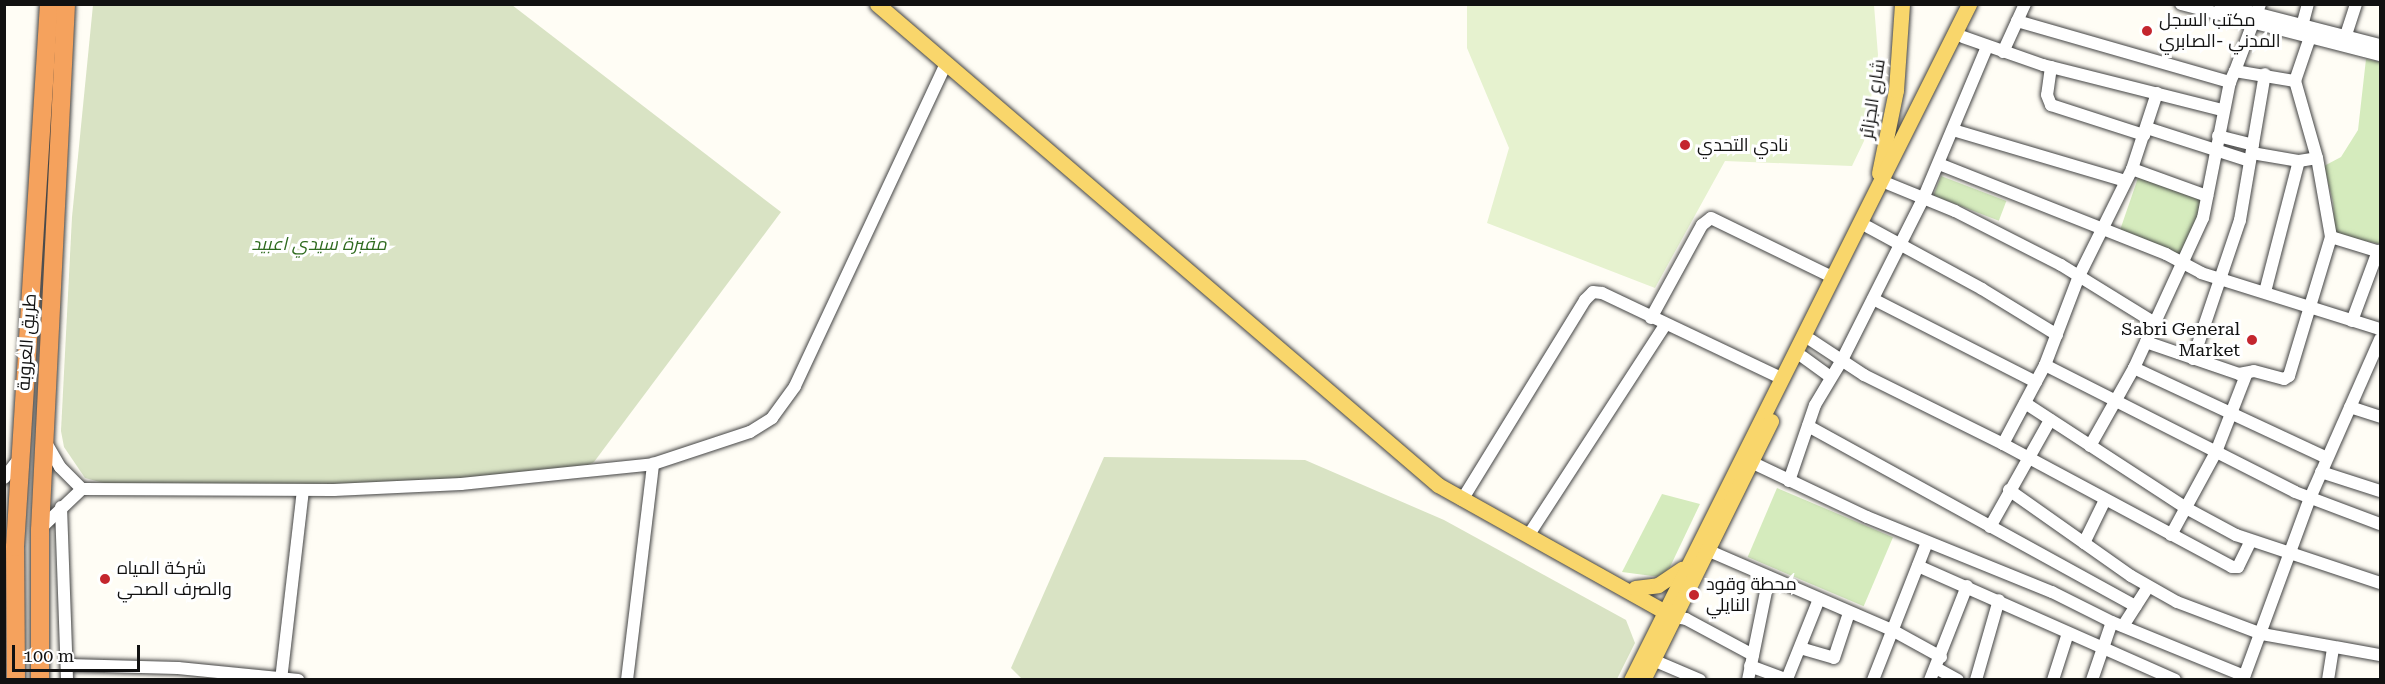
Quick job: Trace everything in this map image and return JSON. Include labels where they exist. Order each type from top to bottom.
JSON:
[{"type":"highway","name":"طريق العروبة","points":[[16,680],[15,547],[49,4]]},
{"type":"highway","name":"طريق العروبة","points":[[40,680],[40,530],[66,4]]},
{"type":"main road","points":[[877,4],[1422,472],[1462,500],[1674,612]]},
{"type":"main road","name":"شارع الجزائر","points":[[1882,192],[1896,90],[1902,4]]},
{"type":"main road","name":"شارع الجزائر","points":[[1889,166],[1904,85],[1908,4]]},
{"type":"main road","points":[[1643,680],[1674,612],[1868,227],[1882,192],[1889,166],[1969,4]]},
{"type":"main road","points":[[1631,680],[1650,642],[1674,612],[1686,565],[1832,277],[1882,192],[1980,4]]},
{"type":"main road","points":[[1633,591],[1658,585],[1686,565]]},
{"type":"main road","points":[[1633,591],[1644,609],[1650,642]]},
{"type":"street","points":[[2003,52],[2025,4]]},
{"type":"street","points":[[2181,4],[2257,15],[2309,40],[2380,55]]},
{"type":"street","points":[[2220,4],[2345,38],[2380,45]]},
{"type":"street","points":[[2302,26],[2308,4]]},
{"type":"street","points":[[2345,38],[2356,4]]},
{"type":"street","points":[[2090,446],[2134,368],[2203,218],[2222,110],[2257,15]]},
{"type":"street","points":[[2017,21],[2233,76],[2265,74],[2295,81]]},
{"type":"street","points":[[1964,37],[1987,47],[2051,67],[2222,110]]},
{"type":"street","points":[[2171,535],[2216,452],[2246,375],[2254,371],[2284,379],[2289,376],[2331,237],[2317,158],[2295,81],[2309,40]]},
{"type":"street","points":[[1789,481],[1808,426],[1831,376],[1842,360],[1923,199],[1987,47]]},
{"type":"street","points":[[40,530],[82,489],[303,490],[429,486],[653,464],[750,432],[780,410],[795,386],[946,64]]},
{"type":"street","points":[[2051,67],[2047,95],[2051,105],[2215,151],[2252,153],[2299,161],[2317,158]]},
{"type":"street","points":[[2193,359],[2240,220],[2265,74]]},
{"type":"street","points":[[2003,444],[2045,365],[2079,276],[2132,169],[2157,93]]},
{"type":"street","points":[[1953,130],[2125,181]]},
{"type":"street","points":[[2218,136],[2252,153]]},
{"type":"street","points":[[2265,292],[2299,161]]},
{"type":"street","points":[[1939,165],[2220,280],[2380,328]]},
{"type":"street","points":[[2132,169],[2207,196]]},
{"type":"street","points":[[1882,192],[1923,199],[1955,211],[2079,276],[2155,323]]},
{"type":"street","points":[[1651,318],[1702,225],[1711,218],[1832,277]]},
{"type":"street","points":[[1868,227],[2057,335]]},
{"type":"street","points":[[2331,237],[2379,252],[2352,321]]},
{"type":"street","points":[[1462,500],[1590,295],[1602,293],[1665,325],[1781,378]]},
{"type":"street","points":[[1873,299],[2036,382]]},
{"type":"street","points":[[1528,536],[1665,325]]},
{"type":"street","points":[[1750,462],[1927,542],[2052,592],[2118,624],[2244,678],[2310,498],[2350,407],[2374,368],[2380,339]]},
{"type":"street","points":[[1811,340],[1842,360],[2029,457],[2236,569],[2250,542]]},
{"type":"street","points":[[2146,342],[2246,375]]},
{"type":"street","points":[[1803,357],[1831,376]]},
{"type":"street","points":[[2045,365],[2310,498],[2380,524]]},
{"type":"street","points":[[2134,368],[2327,458]]},
{"type":"street","points":[[2025,403],[2186,508],[2250,542],[2380,583]]},
{"type":"street","points":[[2350,407],[2380,417]]},
{"type":"street","points":[[1990,527],[2050,420]]},
{"type":"street","points":[[1808,426],[2136,606]]},
{"type":"street","points":[[44,439],[60,466],[82,489]]},
{"type":"street","points":[[4,478],[20,458]]},
{"type":"street","points":[[627,680],[653,464]]},
{"type":"street","points":[[2321,472],[2380,490]]},
{"type":"street","points":[[281,679],[303,490]]},
{"type":"street","points":[[2009,490],[2148,587],[2262,634],[2380,654]]},
{"type":"street","points":[[2084,543],[2105,500]]},
{"type":"street","points":[[61,507],[67,680]]},
{"type":"street","points":[[4,528],[15,547]]},
{"type":"street","points":[[1873,680],[1927,542]]},
{"type":"street","points":[[1707,550],[1892,630],[1939,662],[1958,680]]},
{"type":"street","points":[[1918,566],[2175,680]]},
{"type":"street","points":[[1748,680],[1769,577]]},
{"type":"street","points":[[1930,680],[1967,586]]},
{"type":"street","points":[[2091,680],[2101,647],[2118,624],[2136,606],[2148,587]]},
{"type":"street","points":[[1674,612],[1752,661],[1788,679],[1819,599]]},
{"type":"street","points":[[1976,680],[1999,600]]},
{"type":"street","points":[[1800,648],[1834,658],[1849,613]]},
{"type":"street","points":[[2053,680],[2068,633]]},
{"type":"street","points":[[2328,680],[2333,647]]},
{"type":"street","points":[[1653,660],[1700,680]]},
{"type":"street","points":[[67,665],[178,668],[298,680]]},
{"type":"green space","name":"مقبرة سيدي اعبيد","points":[[93,5],[512,5],[781,212],[594,462],[584,467],[414,483],[115,486],[85,478],[64,447],[61,431],[72,217]]},
{"type":"green space","name":"نادي التحدي","points":[[1467,5],[1874,5],[1878,55],[1864,141],[1852,166],[1725,161],[1655,288],[1487,223],[1509,148],[1467,48]]},
{"type":"green space","points":[[2366,59],[2380,62],[2380,244],[2335,235],[2333,202],[2324,166],[2341,157],[2358,130]]},
{"type":"green space","points":[[2139,175],[2204,197],[2184,257],[2118,235]]},
{"type":"green space","points":[[1941,176],[2006,201],[1999,221],[1933,196]]},
{"type":"green space","points":[[1104,457],[1305,460],[1444,520],[1626,620],[1635,643],[1617,679],[1022,679],[1011,668]]},
{"type":"green space","points":[[1777,488],[1893,537],[1864,606],[1748,557]]},
{"type":"green space","points":[[1662,494],[1700,504],[1670,567],[1660,577],[1622,572]]},
{"type":"place","name":"مكتب السجل المدني -الصابري","points":[[2147,31]]},
{"type":"place","name":"نادي التحدي","points":[[1685,145]]},
{"type":"place","name":"Sabri General Market","points":[[2252,340]]},
{"type":"place","name":"شركة المياه والصرف الصحي","points":[[105,579]]},
{"type":"place","name":"محطة وقود النايلي","points":[[1694,595]]}]
